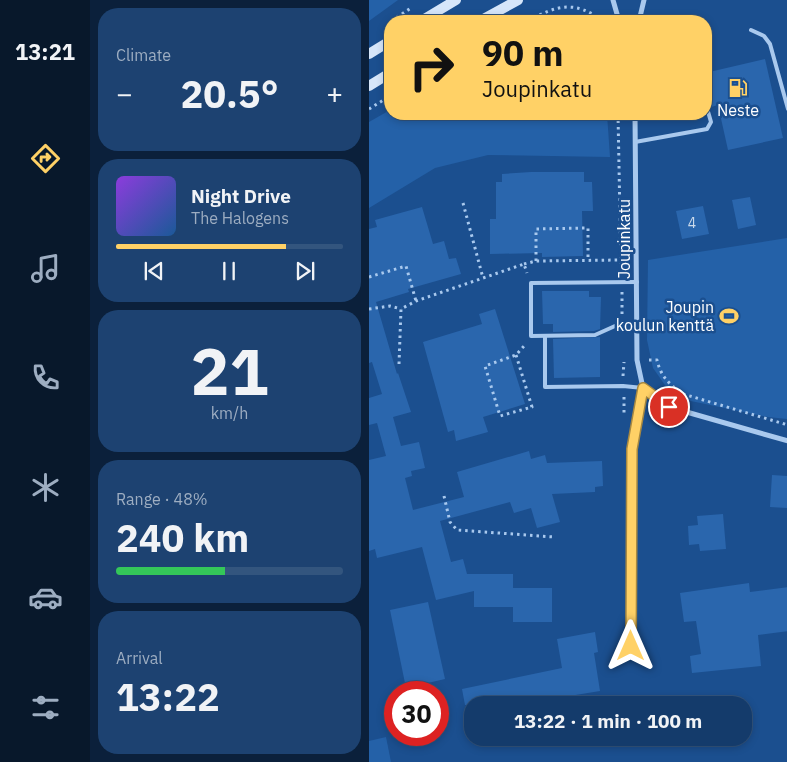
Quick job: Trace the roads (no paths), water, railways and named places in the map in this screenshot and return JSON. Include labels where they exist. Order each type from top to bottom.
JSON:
[{"type":"main road","points":[[431,15],[456,0]]},
{"type":"main road","points":[[491,15],[518,0]]},
{"type":"main road","points":[[369,54],[384,44]]},
{"type":"main road","points":[[369,86],[384,77]]},
{"type":"street","points":[[613,0],[617,15]]},
{"type":"street","points":[[640,15],[644,0]]},
{"type":"street","name":"Joupinkatu","points":[[635,120],[637,360],[643,388]]},
{"type":"street","points":[[631,646],[632,449],[643,388],[669,407],[787,441]]},
{"type":"lane","points":[[751,30],[764,36],[770,44],[787,109]]},
{"type":"lane","points":[[635,142],[707,128],[710,120]]},
{"type":"lane","points":[[637,282],[531,283],[531,336],[595,335],[615,326],[637,326]]},
{"type":"lane","points":[[545,336],[545,387],[623,386],[643,388]]},
{"type":"place","name":"Neste","points":[[738,88]]},
{"type":"place","name":"Joupin koulun kenttä","points":[[729,316]]}]
